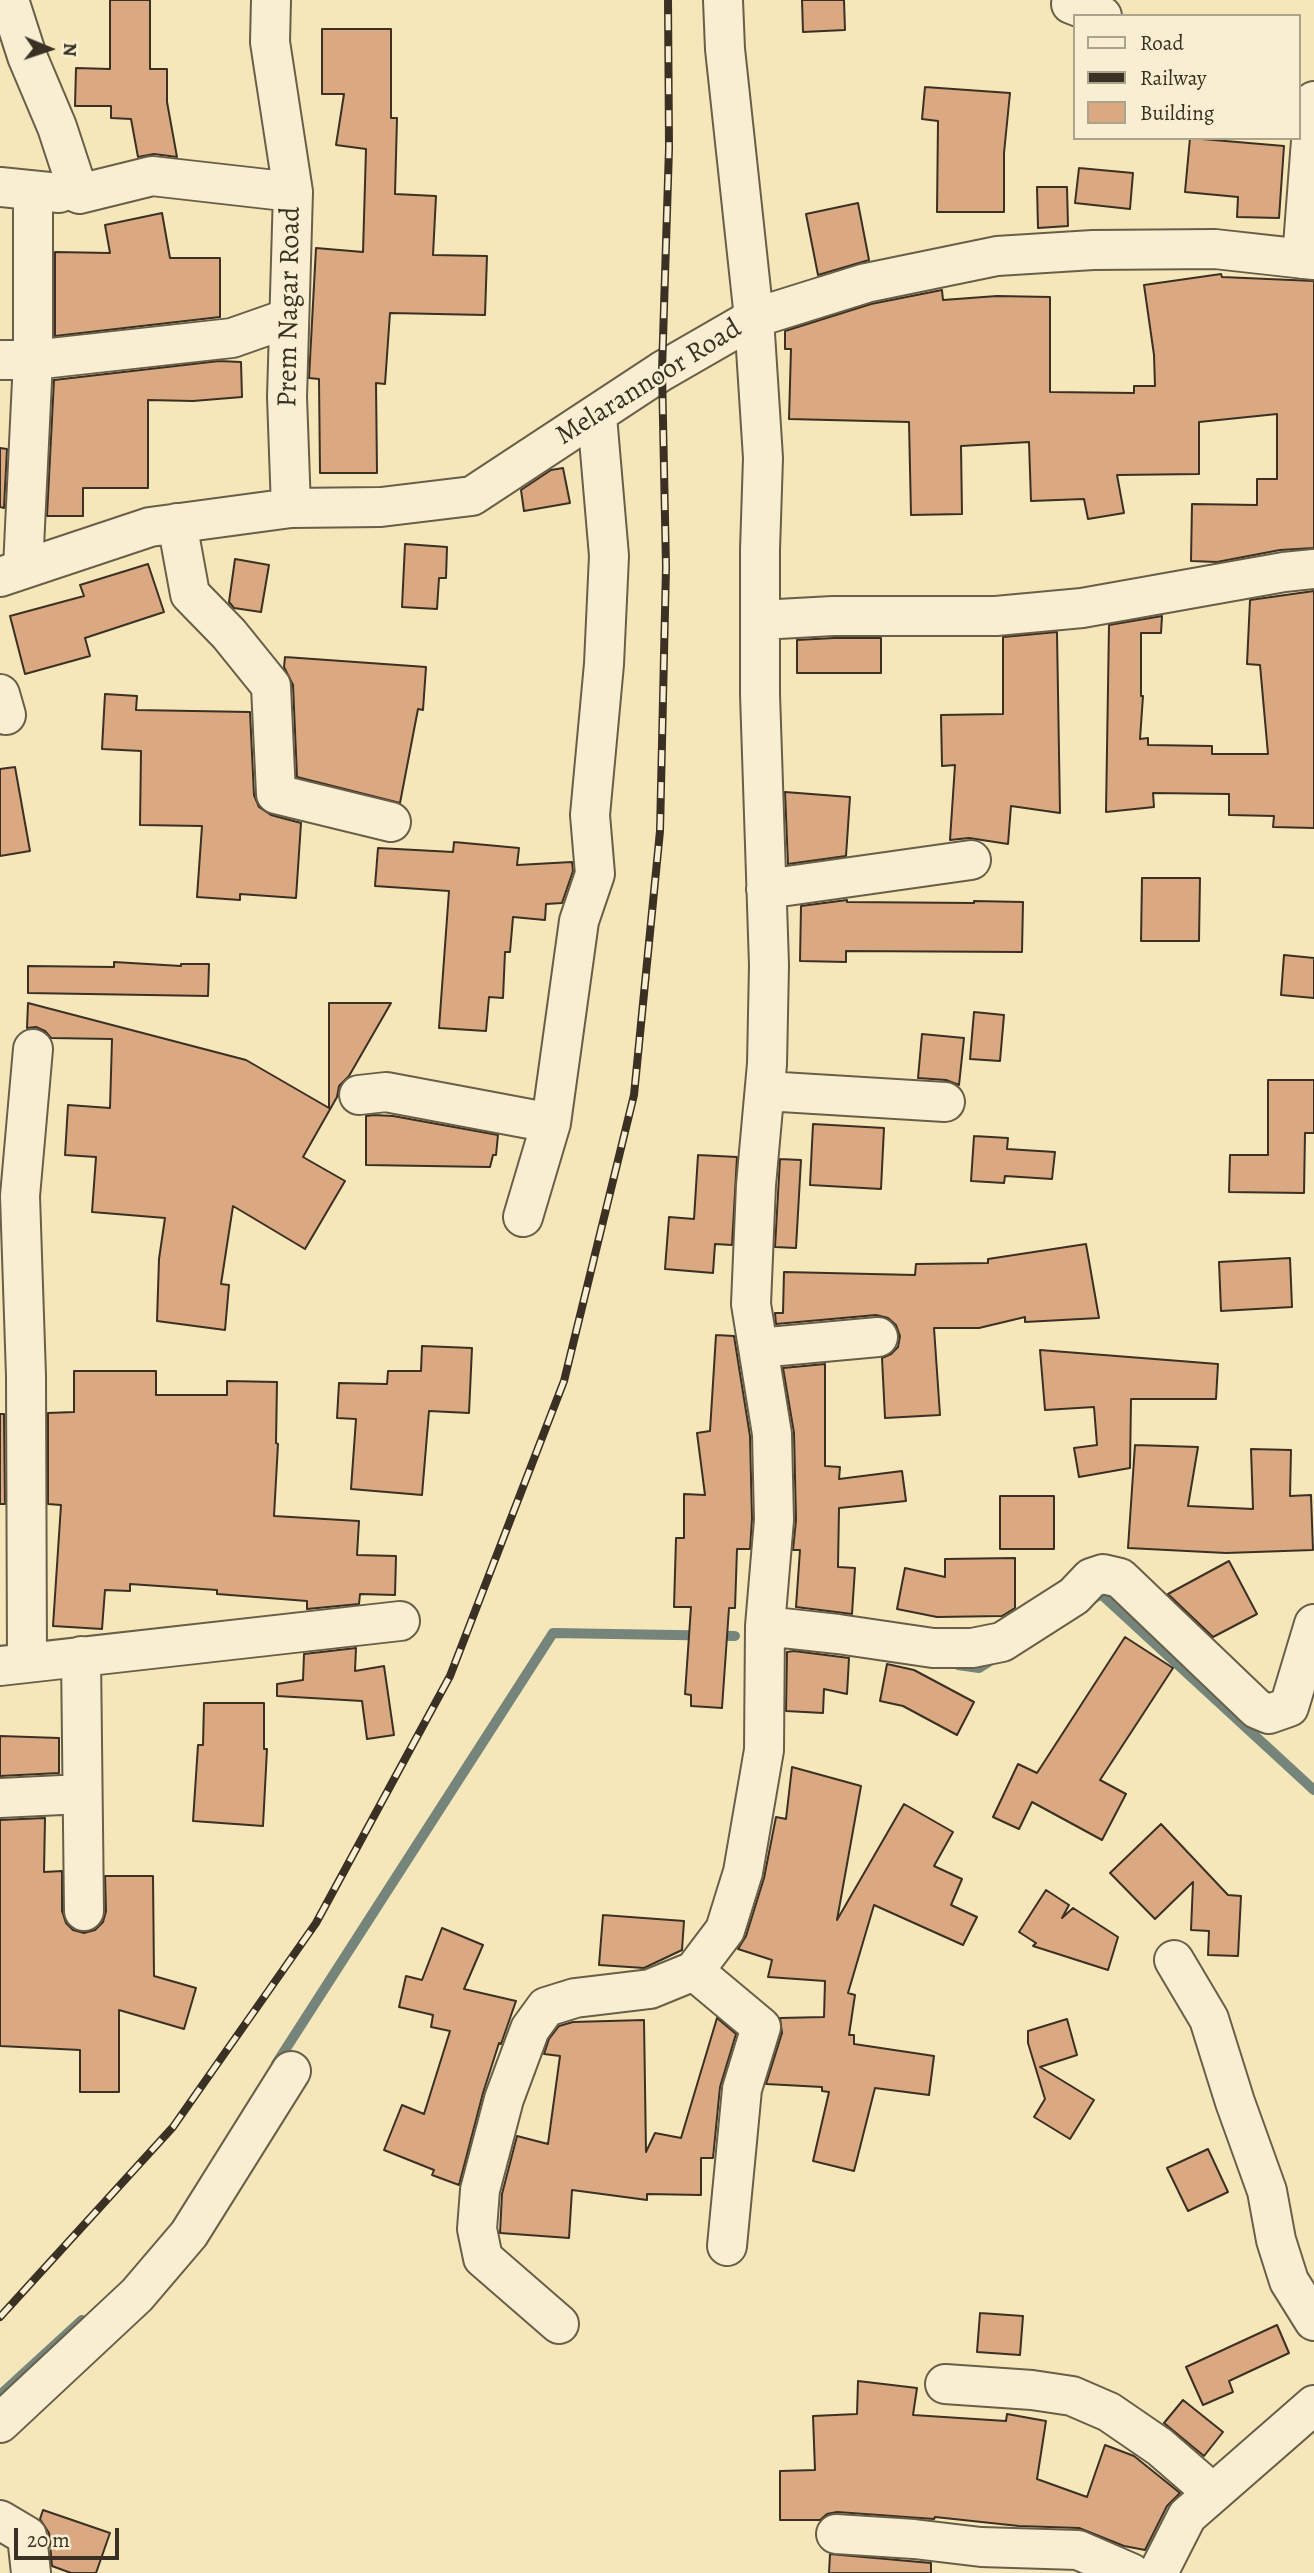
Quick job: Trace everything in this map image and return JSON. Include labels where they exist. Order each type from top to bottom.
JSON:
[{"type":"street","points":[[9,0],[79,194]]},
{"type":"street","points":[[271,0],[270,42],[293,192]]},
{"type":"street","points":[[559,2324],[483,2258],[477,2228],[480,2190],[504,2099],[530,2029],[546,2007],[575,1998],[650,1989],[694,1971],[725,1930],[743,1872],[764,1750],[765,1626],[774,1520],[772,1434],[751,1304],[755,1185],[765,1091],[769,965],[760,620],[763,457],[754,318],[725,49],[723,0]]},
{"type":"street","points":[[1308,119],[1308,259]]},
{"type":"street","name":"Prem Nagar Road","points":[[17,190],[79,194],[152,176],[293,192],[287,397],[291,509]]},
{"type":"street","points":[[11,573],[17,190]]},
{"type":"street","name":"Melarannoor Road","points":[[11,573],[150,527],[291,509],[381,507],[472,496],[663,372],[754,318],[866,283],[996,256],[1093,250],[1214,249],[1308,259]]},
{"type":"street","points":[[16,360],[232,338],[289,318]]},
{"type":"street","points":[[523,1217],[551,1124],[579,922],[595,874],[590,816],[604,664],[609,556],[597,416]]},
{"type":"street","points":[[177,523],[190,594],[229,634],[271,686],[276,794],[391,822]]},
{"type":"street","points":[[760,620],[833,616],[996,616],[1069,609],[1314,569]]},
{"type":"street","points":[[766,889],[971,860]]},
{"type":"street","points":[[33,1049],[20,1196],[26,1376],[13,1664],[400,1621]]},
{"type":"street","points":[[765,1091],[945,1102]]},
{"type":"street","points":[[359,1095],[386,1092],[551,1124]]},
{"type":"street","points":[[758,1348],[878,1337]]},
{"type":"street","points":[[765,1626],[933,1648],[972,1648],[1002,1642],[1073,1596],[1090,1578],[1103,1574],[1120,1578],[1257,1709],[1269,1714],[1289,1707],[1314,1624]]},
{"type":"street","points":[[81,1656],[84,1911]]},
{"type":"street","points":[[0,1798],[82,1794]]},
{"type":"street","points":[[1174,1960],[1209,2019],[1267,2191],[1276,2239],[1289,2281],[1314,2321]]},
{"type":"street","points":[[694,1971],[761,2027],[742,2089],[727,2246]]},
{"type":"street","points":[[0,2423],[137,2295],[189,2234],[291,2071]]},
{"type":"street","points":[[945,2384],[1032,2390],[1072,2396],[1109,2412],[1160,2447],[1213,2493]]},
{"type":"street","points":[[1158,2573],[1187,2516],[1314,2405]]},
{"type":"street","points":[[0,2520],[27,2536],[31,2573]]},
{"type":"street","points":[[836,2534],[965,2559],[1078,2550],[1131,2573]]},
{"type":"building","points":[[110,0],[150,0],[150,69],[167,69],[167,102],[177,157],[154,154],[138,157],[131,119],[111,118],[111,106],[75,106],[76,68],[110,69]]},
{"type":"building","points":[[802,0],[844,0],[845,30],[803,32]]},
{"type":"building","points":[[322,29],[391,29],[391,118],[397,118],[395,194],[436,196],[433,255],[487,256],[485,315],[390,313],[385,384],[376,383],[377,473],[320,473],[319,379],[309,378],[316,248],[363,252],[366,149],[336,145],[344,94],[322,94]]},
{"type":"building","points":[[925,87],[1010,93],[1004,153],[1004,212],[937,212],[938,121],[922,119]]},
{"type":"building","points":[[1190,140],[1284,146],[1279,218],[1237,217],[1238,197],[1185,192]]},
{"type":"building","points":[[1079,168],[1133,173],[1130,209],[1075,203]]},
{"type":"building","points":[[1037,187],[1067,187],[1068,226],[1038,228]]},
{"type":"building","points":[[858,203],[869,260],[818,275],[806,214]]},
{"type":"building","points":[[162,213],[170,258],[220,258],[220,317],[55,336],[55,252],[110,253],[105,225]]},
{"type":"building","points":[[1221,274],[1222,277],[1314,281],[1314,548],[1280,550],[1217,562],[1191,561],[1192,504],[1257,505],[1257,479],[1277,479],[1277,414],[1199,422],[1199,474],[1117,475],[1124,513],[1088,519],[1084,499],[1031,501],[1029,442],[961,446],[962,514],[911,515],[909,422],[789,419],[791,349],[785,349],[785,331],[871,304],[942,290],[943,300],[997,296],[1050,297],[1050,392],[1134,393],[1134,386],[1155,386],[1154,355],[1144,285]]},
{"type":"building","points":[[219,361],[241,362],[242,397],[193,401],[148,400],[148,488],[83,488],[83,516],[47,516],[54,380]]},
{"type":"building","points":[[0,448],[7,449],[4,508],[0,507]]},
{"type":"building","points":[[563,468],[570,503],[524,511],[521,490],[551,470]]},
{"type":"building","points":[[405,544],[447,547],[446,578],[439,578],[437,609],[402,607]]},
{"type":"building","points":[[235,559],[269,565],[261,612],[234,608],[229,602]]},
{"type":"building","points":[[148,564],[164,612],[85,638],[90,656],[25,674],[10,616],[84,596],[80,585]]},
{"type":"building","points":[[1314,591],[1314,828],[1273,827],[1274,816],[1229,815],[1229,794],[1153,793],[1154,807],[1106,812],[1109,625],[1162,616],[1161,633],[1141,633],[1143,696],[1140,739],[1148,738],[1148,745],[1212,746],[1212,754],[1268,754],[1260,665],[1247,664],[1250,600]]},
{"type":"building","points":[[1057,632],[1060,813],[1011,806],[1008,844],[969,838],[950,840],[955,765],[942,766],[941,715],[1003,714],[1003,637]]},
{"type":"building","points":[[881,638],[881,673],[797,673],[797,640]]},
{"type":"building","points":[[285,657],[426,667],[423,710],[418,709],[400,803],[297,777],[293,685],[284,667]]},
{"type":"building","points":[[105,694],[137,696],[136,710],[250,712],[254,795],[259,807],[271,815],[301,823],[296,898],[240,894],[240,900],[197,897],[202,826],[140,825],[141,751],[102,749]]},
{"type":"building","points":[[15,767],[30,851],[0,856],[0,769]]},
{"type":"building","points":[[785,792],[850,797],[846,856],[788,864]]},
{"type":"building","points":[[454,842],[519,848],[517,865],[572,862],[573,871],[562,903],[546,904],[545,920],[513,917],[510,952],[505,952],[503,998],[489,997],[486,1031],[439,1028],[449,891],[375,886],[378,848],[453,852]]},
{"type":"building","points":[[1142,878],[1200,878],[1199,941],[1141,941]]},
{"type":"building","points":[[847,900],[1023,902],[1022,952],[846,951],[846,962],[800,961],[801,906]]},
{"type":"building","points":[[1284,955],[1314,958],[1314,998],[1281,995]]},
{"type":"building","points":[[114,962],[181,966],[209,964],[208,996],[28,993],[28,966],[114,967]]},
{"type":"building","points":[[28,1003],[246,1060],[329,1108],[329,1003],[391,1003],[349,1076],[339,1086],[337,1097],[303,1157],[345,1181],[305,1249],[233,1206],[221,1284],[229,1285],[225,1330],[157,1321],[159,1259],[165,1218],[92,1212],[96,1157],[65,1155],[68,1105],[110,1108],[112,1039],[51,1038],[36,1027],[27,1028]]},
{"type":"building","points":[[974,1012],[1004,1015],[1000,1061],[970,1059]]},
{"type":"building","points":[[922,1034],[964,1038],[959,1085],[946,1080],[918,1078]]},
{"type":"building","points":[[1268,1080],[1314,1080],[1314,1133],[1305,1133],[1304,1193],[1229,1192],[1230,1155],[1268,1155]]},
{"type":"building","points":[[374,1115],[498,1135],[496,1155],[493,1155],[490,1167],[366,1165],[366,1116]]},
{"type":"building","points":[[813,1124],[884,1128],[881,1189],[810,1185]]},
{"type":"building","points":[[974,1136],[1008,1138],[1007,1149],[1055,1152],[1052,1179],[1005,1176],[1004,1183],[971,1181]]},
{"type":"building","points":[[698,1155],[737,1157],[732,1245],[715,1244],[713,1273],[665,1269],[669,1217],[694,1219]]},
{"type":"building","points":[[780,1159],[801,1160],[796,1248],[775,1247]]},
{"type":"building","points":[[1086,1244],[1099,1318],[1025,1322],[1025,1317],[979,1328],[934,1328],[940,1415],[885,1418],[882,1358],[898,1347],[900,1336],[896,1325],[888,1318],[876,1315],[776,1324],[775,1313],[783,1313],[784,1272],[915,1275],[916,1264],[988,1263],[988,1259]]},
{"type":"building","points":[[1290,1258],[1292,1307],[1221,1311],[1219,1262]]},
{"type":"building","points":[[716,1335],[734,1336],[750,1436],[752,1519],[750,1549],[737,1549],[735,1608],[729,1608],[722,1708],[691,1706],[691,1695],[685,1694],[691,1607],[674,1607],[676,1538],[684,1538],[684,1494],[705,1495],[697,1433],[710,1431]]},
{"type":"building","points":[[422,1346],[472,1348],[469,1413],[429,1411],[422,1495],[351,1489],[356,1419],[337,1418],[339,1383],[387,1384],[388,1371],[421,1371]]},
{"type":"building","points":[[1040,1350],[1218,1364],[1216,1399],[1131,1399],[1130,1468],[1079,1477],[1074,1448],[1097,1445],[1094,1407],[1045,1410]]},
{"type":"building","points":[[825,1364],[825,1466],[840,1467],[839,1479],[902,1471],[906,1501],[839,1508],[838,1567],[855,1568],[852,1614],[796,1607],[800,1550],[793,1550],[796,1520],[794,1433],[783,1368]]},
{"type":"building","points":[[74,1371],[156,1371],[156,1395],[227,1395],[227,1381],[277,1382],[278,1444],[274,1516],[359,1521],[357,1555],[396,1556],[395,1595],[360,1594],[359,1604],[307,1609],[307,1601],[217,1594],[217,1590],[130,1584],[130,1591],[105,1590],[102,1629],[53,1626],[61,1505],[48,1504],[48,1413],[74,1412]]},
{"type":"building","points":[[0,1414],[4,1414],[5,1504],[0,1504]]},
{"type":"building","points":[[1135,1445],[1198,1447],[1188,1506],[1253,1509],[1251,1449],[1291,1450],[1290,1496],[1311,1495],[1313,1550],[1226,1553],[1128,1548]]},
{"type":"building","points":[[1000,1496],[1054,1496],[1054,1549],[1000,1549]]},
{"type":"building","points":[[1015,1558],[1015,1608],[1002,1616],[937,1617],[897,1609],[905,1568],[945,1577],[945,1559]]},
{"type":"building","points":[[1229,1561],[1257,1614],[1213,1637],[1168,1594]]},
{"type":"building","points":[[1125,1637],[1173,1668],[1100,1780],[1126,1794],[1102,1840],[1032,1802],[1019,1829],[993,1817],[1018,1764],[1037,1773]]},
{"type":"building","points":[[356,1648],[355,1671],[384,1666],[394,1735],[367,1739],[362,1701],[277,1696],[277,1684],[303,1680],[304,1654]]},
{"type":"building","points":[[787,1652],[849,1658],[847,1694],[824,1689],[823,1713],[786,1711]]},
{"type":"building","points":[[887,1664],[914,1670],[974,1702],[957,1735],[903,1706],[880,1701]]},
{"type":"building","points":[[204,1703],[264,1703],[264,1749],[267,1749],[263,1826],[193,1821],[198,1745],[203,1745]]},
{"type":"building","points":[[0,1736],[59,1738],[59,1773],[0,1776]]},
{"type":"building","points":[[792,1767],[861,1786],[837,1920],[904,1804],[953,1832],[934,1866],[962,1879],[951,1905],[977,1917],[963,1945],[874,1905],[848,1993],[855,1995],[849,2035],[854,2035],[854,2044],[934,2056],[929,2095],[875,2088],[854,2171],[813,2161],[829,2092],[822,2091],[822,2087],[766,2084],[782,2033],[780,2018],[824,2017],[825,1981],[768,1977],[772,1960],[738,1949],[746,1936],[764,1878],[776,1817],[786,1819]]},
{"type":"building","points":[[45,1818],[44,1872],[62,1871],[62,1911],[66,1923],[73,1930],[84,1933],[95,1930],[103,1922],[106,1911],[105,1876],[153,1876],[154,1976],[196,1988],[184,2029],[119,2010],[119,2092],[80,2092],[80,2050],[0,2046],[0,1820]]},
{"type":"building","points":[[1161,1824],[1228,1895],[1241,1896],[1238,1956],[1208,1955],[1209,1931],[1191,1930],[1193,1882],[1155,1919],[1110,1873]]},
{"type":"building","points":[[1046,1890],[1069,1905],[1062,1918],[1073,1908],[1118,1937],[1108,1970],[1033,1946],[1036,1943],[1019,1932]]},
{"type":"building","points":[[603,1915],[684,1921],[682,1950],[644,1968],[599,1965]]},
{"type":"building","points":[[442,1928],[483,1945],[464,1989],[516,2001],[483,2093],[459,2185],[432,2175],[434,2170],[384,2150],[402,2105],[424,2114],[450,2031],[431,2027],[433,2015],[399,2007],[406,1976],[422,1980]]},
{"type":"building","points":[[717,2018],[736,2034],[720,2087],[713,2158],[701,2158],[701,2195],[647,2194],[647,2200],[572,2190],[569,2238],[500,2233],[502,2194],[517,2136],[548,2144],[560,2056],[544,2054],[549,2039],[559,2026],[573,2022],[644,2020],[646,2152],[655,2133],[681,2138]]},
{"type":"building","points":[[1067,2019],[1077,2055],[1040,2067],[1094,2100],[1070,2139],[1034,2117],[1045,2099],[1028,2043],[1028,2031]]},
{"type":"building","points":[[1208,2149],[1228,2192],[1188,2211],[1167,2168]]},
{"type":"building","points":[[980,2313],[1023,2316],[1020,2355],[977,2352]]},
{"type":"building","points":[[1277,2325],[1289,2353],[1229,2381],[1233,2392],[1203,2405],[1186,2367]]},
{"type":"building","points":[[858,2381],[917,2388],[913,2415],[1006,2421],[1007,2414],[1046,2421],[1037,2479],[1087,2497],[1105,2445],[1134,2456],[1180,2493],[1167,2506],[1145,2550],[1124,2546],[1079,2528],[837,2512],[827,2514],[820,2520],[780,2520],[780,2471],[815,2470],[813,2416],[857,2414]]},
{"type":"building","points":[[1183,2400],[1223,2432],[1204,2456],[1164,2423]]},
{"type":"building","points":[[43,2510],[110,2533],[96,2573],[71,2573],[52,2566],[49,2533],[40,2519]]},
{"type":"building","points":[[830,2554],[931,2563],[931,2573],[829,2573]]},
{"type":"waterway","points":[[1090,1601],[1101,1594],[1314,1790]]},
{"type":"waterway","points":[[276,2064],[553,1633],[735,1636]]},
{"type":"waterway","points":[[958,1665],[979,1668],[995,1658]]},
{"type":"waterway","points":[[0,2395],[82,2320]]},
{"type":"railway","points":[[0,2317],[173,2127],[316,1923],[450,1676],[564,1381],[634,1095],[660,831],[666,567],[662,371],[669,148],[668,0]]}]
